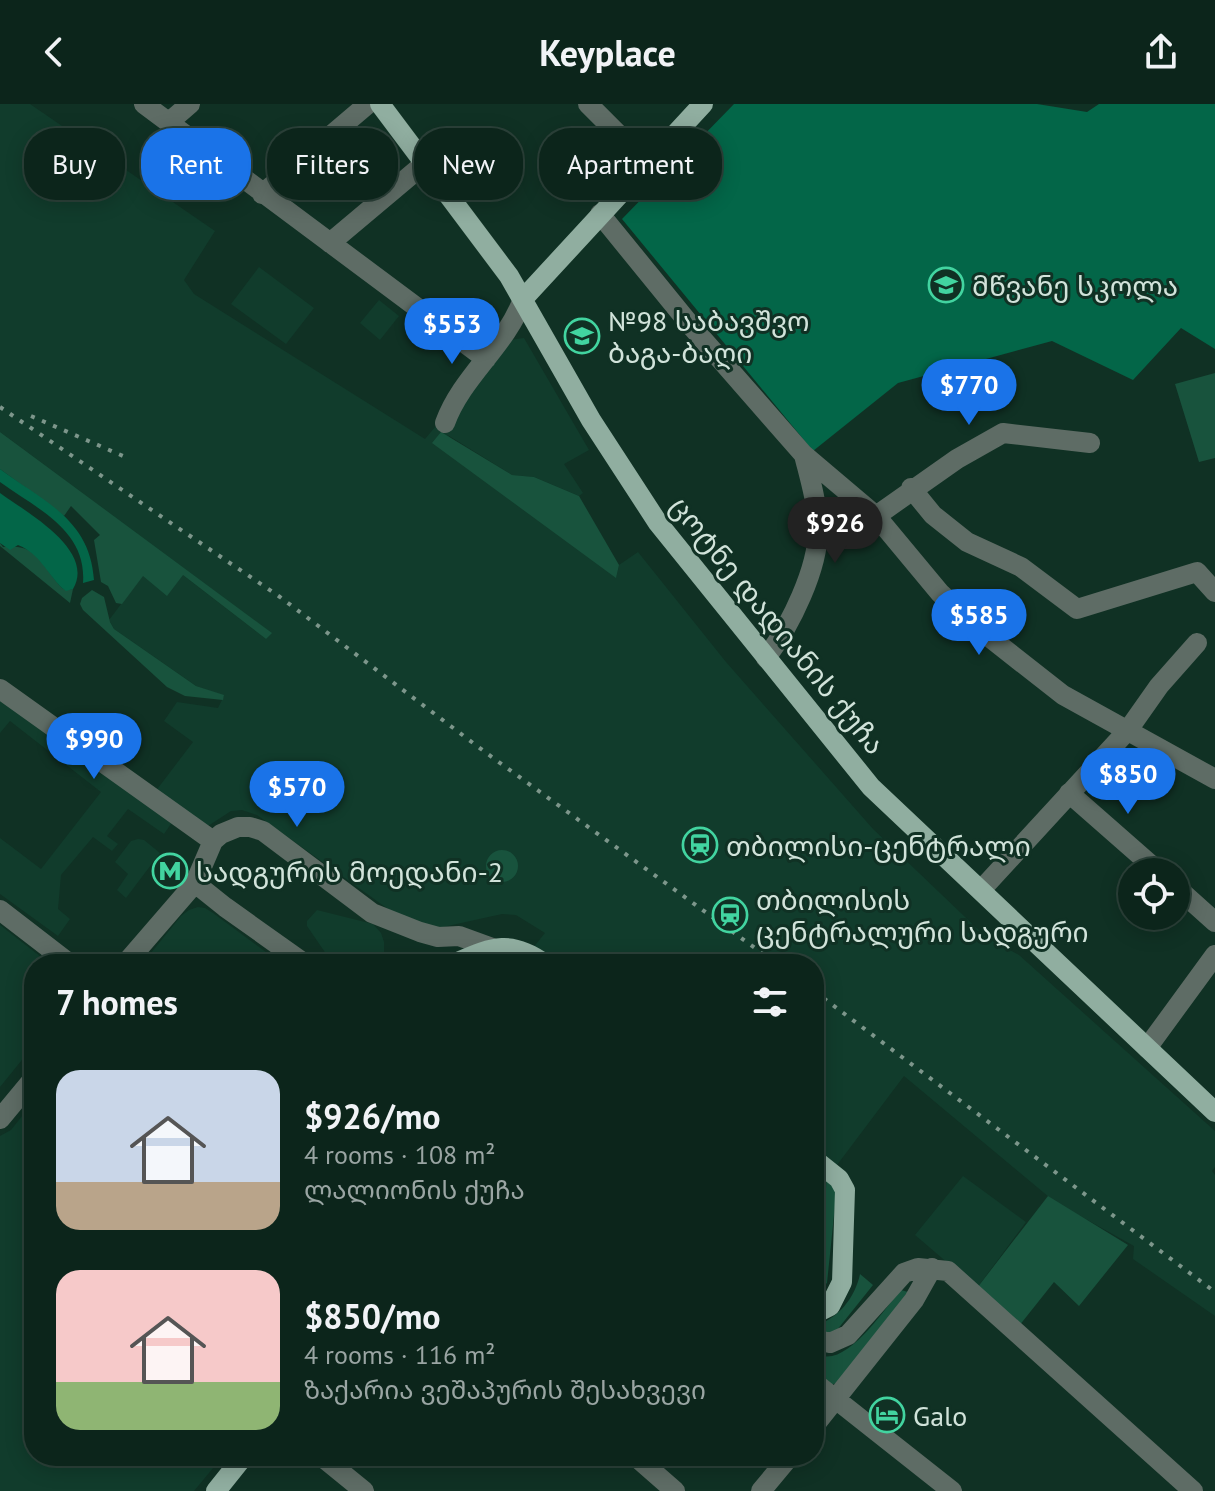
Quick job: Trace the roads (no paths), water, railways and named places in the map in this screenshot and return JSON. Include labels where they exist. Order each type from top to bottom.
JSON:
[{"type":"main road","name":"ცოტნე დადიანის ქუჩა","points":[[380,104],[414,150]]},
{"type":"main road","points":[[681,128],[703,104]]},
{"type":"main road","name":"ცოტნე დადიანის ქუჩა","points":[[450,200],[523,299],[591,420],[658,523],[871,787],[1215,1112]]},
{"type":"main road","points":[[523,299],[613,200]]},
{"type":"main road","points":[[477,954],[492,948],[511,947],[529,954]]},
{"type":"main road","points":[[824,1167],[839,1179],[845,1190],[842,1282],[830,1306],[824,1309]]},
{"type":"main road","points":[[216,1491],[236,1466]]},
{"type":"street","points":[[144,104],[486,359]]},
{"type":"street","points":[[168,123],[190,104]]},
{"type":"street","points":[[262,194],[368,104]]},
{"type":"street","points":[[588,104],[612,128]]},
{"type":"street","points":[[330,243],[414,172]]},
{"type":"street","points":[[600,214],[692,327],[804,455],[876,516],[940,593],[984,633],[1063,695],[1215,779]]},
{"type":"street","points":[[445,423],[453,401],[516,317],[523,299]]},
{"type":"street","points":[[876,516],[911,488],[1003,433],[1090,443]]},
{"type":"street","points":[[766,658],[781,638],[814,558],[818,531],[816,501],[804,455]]},
{"type":"street","points":[[911,488],[933,515],[967,542],[1021,567],[1077,609],[1197,572],[1215,592]]},
{"type":"street","points":[[981,890],[1128,730],[1159,686],[1197,643]]},
{"type":"street","points":[[0,689],[213,841]]},
{"type":"street","points":[[1069,793],[1143,858]]},
{"type":"street","points":[[134,954],[195,883],[213,841],[238,827],[256,828],[372,913],[425,934],[459,936],[492,948]]},
{"type":"street","points":[[195,883],[291,954]]},
{"type":"street","points":[[1190,900],[1215,922]]},
{"type":"street","points":[[0,910],[57,954]]},
{"type":"street","points":[[1147,1048],[1215,955]]},
{"type":"street","points":[[0,1119],[24,1090]]},
{"type":"street","points":[[824,1342],[830,1343],[848,1335],[904,1273],[918,1268],[948,1271],[1193,1491]]},
{"type":"street","points":[[824,1414],[914,1300],[932,1268]]},
{"type":"street","points":[[824,1390],[952,1491]]},
{"type":"street","points":[[333,1466],[364,1491]]},
{"type":"street","points":[[646,1466],[675,1491]]},
{"type":"street","points":[[761,1491],[782,1466]]},
{"type":"railway","points":[[0,407],[280,597],[485,752],[763,954]]},
{"type":"railway","points":[[31,416],[130,459]]},
{"type":"railway","points":[[824,999],[1215,1292]]},
{"type":"place","name":"მწვანე სკოლა","points":[[946,285]]},
{"type":"place","name":"№98 საბავშვო ბაგა-ბაღი","points":[[582,336]]},
{"type":"place","name":"თბილისი-ცენტრალი","points":[[700,845]]},
{"type":"place","name":"სადგურის მოედანი-2","points":[[170,871]]},
{"type":"place","name":"თბილისის ცენტრალური სადგური","points":[[730,915]]},
{"type":"place","name":"Galo","points":[[887,1415]]}]
